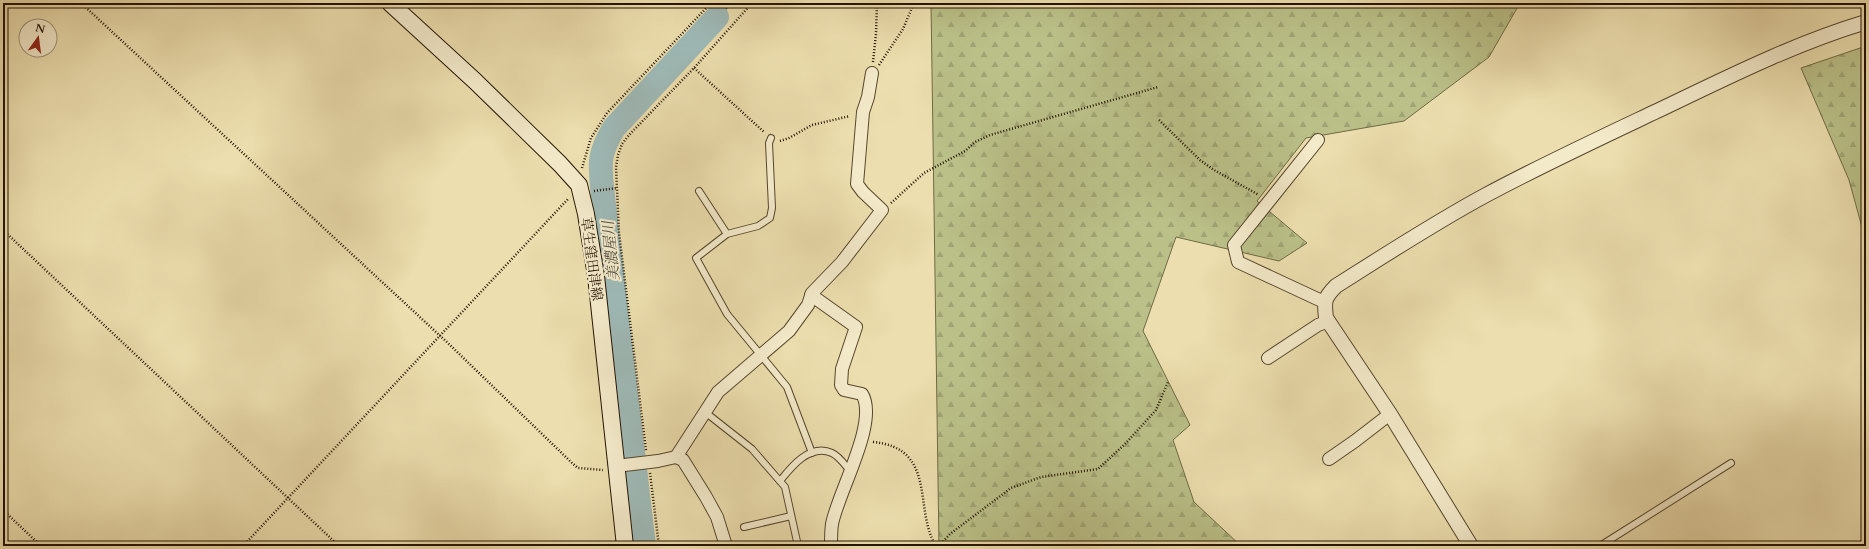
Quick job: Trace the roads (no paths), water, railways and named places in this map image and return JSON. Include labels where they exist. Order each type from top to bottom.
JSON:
[{"type":"main road","name":"草生窪田津線","points":[[390,3],[475,81],[584,188],[586,214],[596,276],[625,546]]},
{"type":"street","points":[[1471,546],[1390,414],[1326,318],[1324,302],[1328,294],[1336,286],[1426,229],[1486,195],[1759,61],[1835,31],[1866,22]]},
{"type":"street","points":[[676,457],[718,392],[788,331],[808,305],[811,295],[830,273],[842,262],[882,210],[863,192],[857,184],[863,112],[868,98],[872,73]]},
{"type":"street","points":[[1318,140],[1234,245],[1238,262],[1324,302]]},
{"type":"street","points":[[811,295],[856,327],[842,369],[841,386],[844,390],[862,394],[866,401],[861,441],[832,525],[831,546]]},
{"type":"street","points":[[1268,358],[1318,325],[1329,321]]},
{"type":"street","points":[[1329,459],[1390,414]]},
{"type":"street","points":[[616,468],[676,457],[683,460],[717,517],[726,546]]},
{"type":"lane","points":[[771,138],[769,143],[772,208],[770,218],[758,226],[727,234],[696,258],[727,314],[787,387],[812,453]]},
{"type":"lane","points":[[699,191],[727,234]]},
{"type":"lane","points":[[704,412],[752,449],[780,481],[784,487],[798,546]]},
{"type":"lane","points":[[780,481],[801,458],[812,453],[822,451],[831,453],[850,471]]},
{"type":"lane","points":[[1600,546],[1732,463]]},
{"type":"lane","points":[[744,527],[791,516]]},
{"type":"waterway","name":"美濃屋川","points":[[713,13],[717,17],[730,3]]},
{"type":"waterway","name":"美濃屋川","points":[[644,546],[603,196],[601,161],[605,146],[614,128],[717,17]]}]
